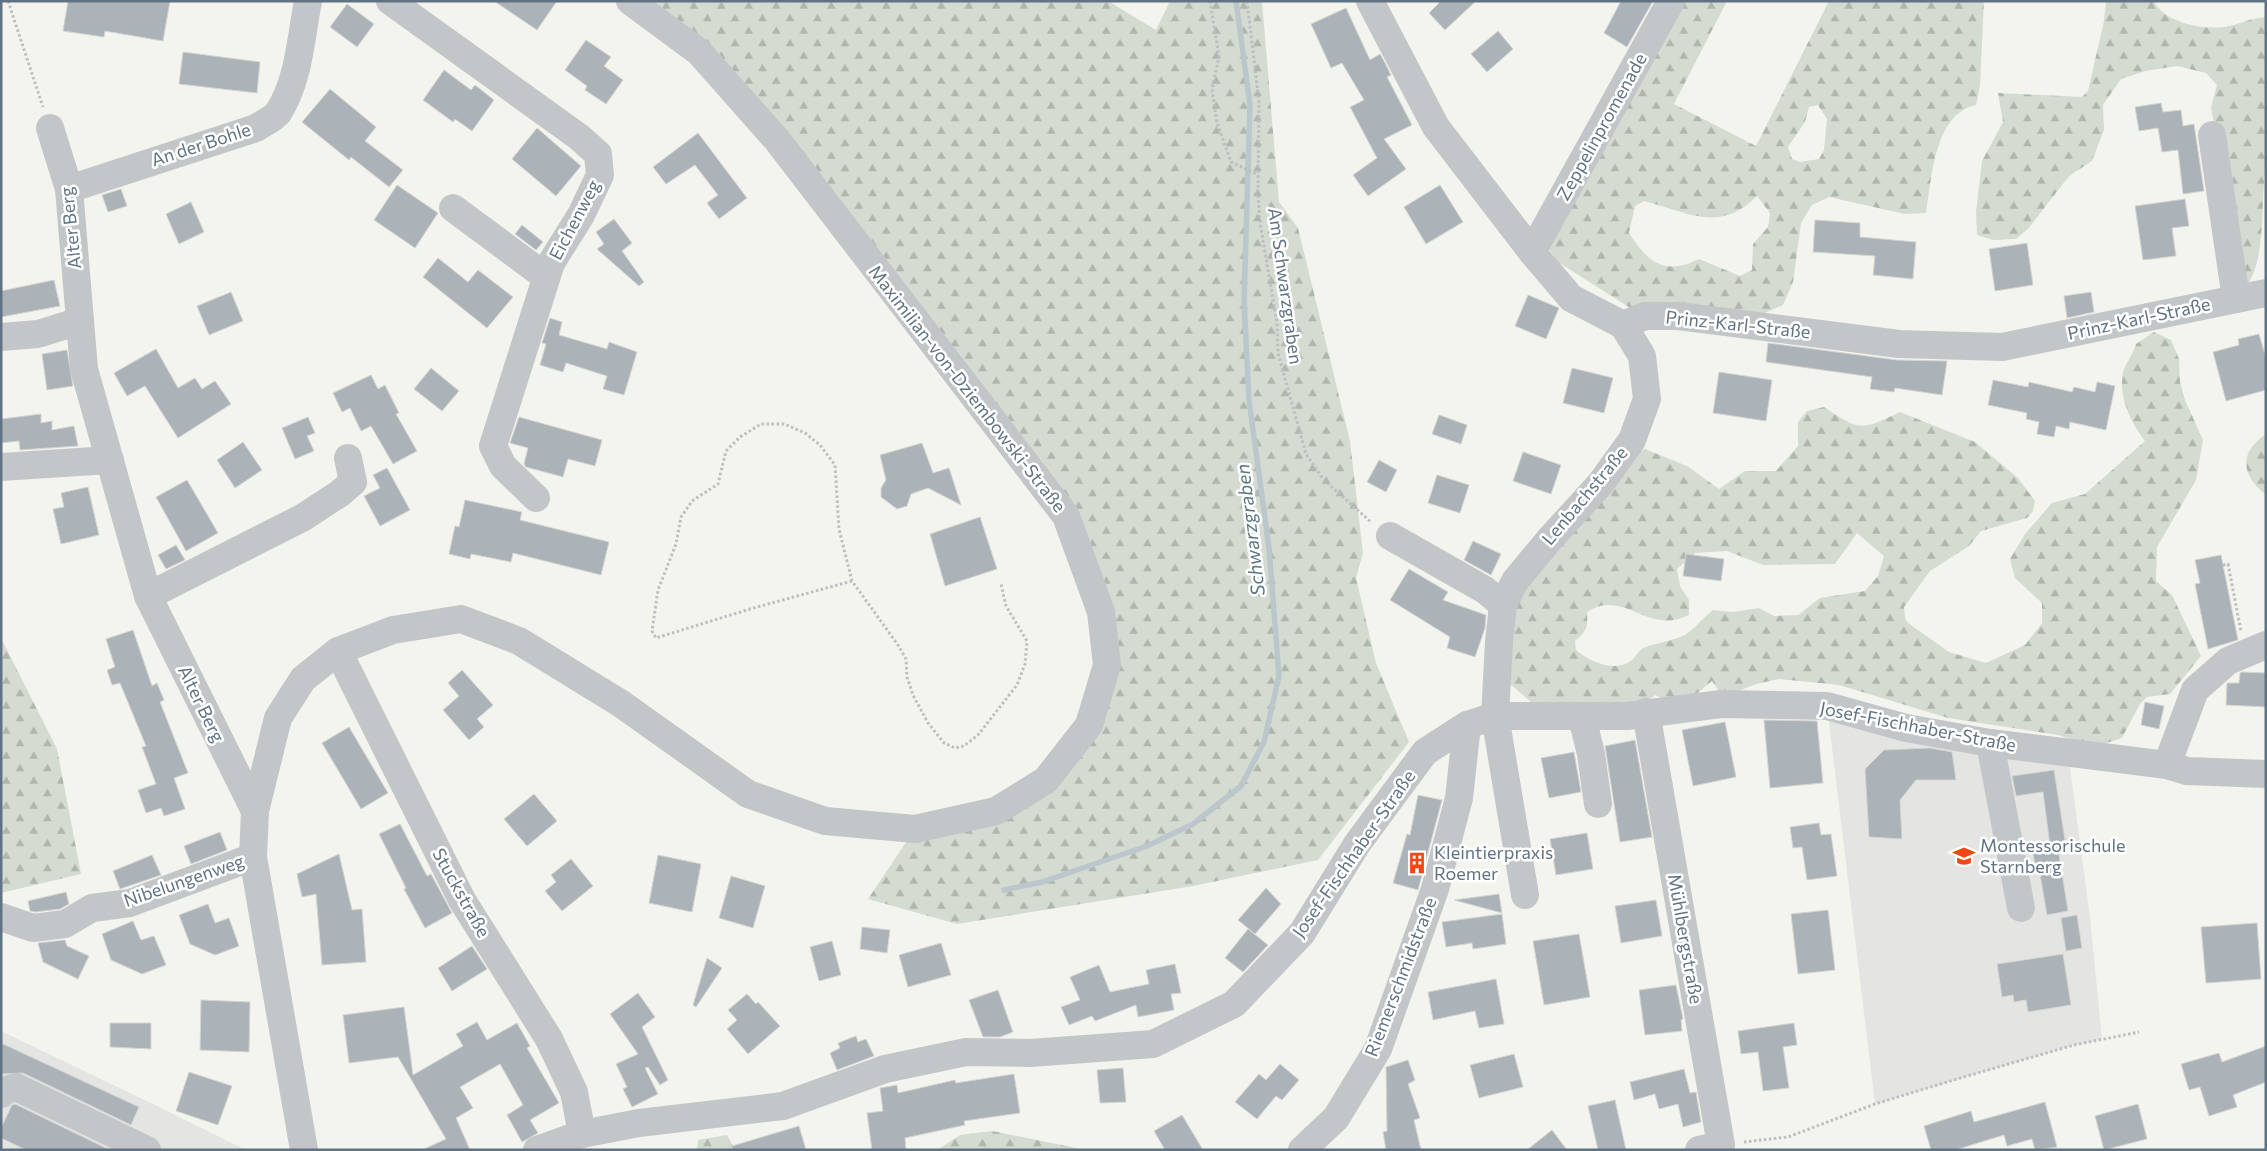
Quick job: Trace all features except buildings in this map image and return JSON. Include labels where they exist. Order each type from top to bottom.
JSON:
[{"type":"street","name":"An der Bohle","points":[[69,188],[256,128],[277,114],[288,90],[297,60],[308,1]]},
{"type":"street","name":"Eichenweg","points":[[390,1],[579,137],[598,154],[600,175],[582,216],[551,263],[493,446],[503,466],[536,498]]},
{"type":"street","name":"Maximilian-von-Dziembowski-Straße","points":[[304,1150],[253,858],[255,810],[278,718],[303,679],[338,651],[393,630],[461,619],[528,646],[620,703],[748,794],[825,821],[915,829],[996,811],[1046,780],[1089,725],[1107,665],[1101,612],[1066,516],[777,140],[699,52],[630,1]]},
{"type":"street","points":[[1370,1],[1436,127],[1532,252],[1572,298],[1622,325]]},
{"type":"street","name":"Zeppelinpromenade","points":[[1532,252],[1671,1]]},
{"type":"street","name":"Alter Berg","points":[[50,128],[69,188],[84,369],[148,596],[255,810]]},
{"type":"street","points":[[2212,135],[2236,299]]},
{"type":"street","points":[[453,208],[546,277]]},
{"type":"street","name":"Prinz-Karl-Straße","points":[[1622,325],[1645,316],[1678,316],[1899,344],[2002,347],[2266,293]]},
{"type":"street","points":[[1,337],[38,334],[80,320]]},
{"type":"street","name":"Lenbachstraße","points":[[1524,895],[1496,716],[1499,642],[1503,605],[1515,581],[1601,483],[1632,440],[1647,399],[1642,356],[1622,325]]},
{"type":"street","points":[[148,596],[302,518],[339,494],[353,482],[348,458]]},
{"type":"street","points":[[1,466],[110,460]]},
{"type":"street","points":[[1390,536],[1485,590],[1503,605]]},
{"type":"street","points":[[2167,765],[2196,690],[2228,660],[2266,645]]},
{"type":"street","name":"Stuckstraße","points":[[338,651],[462,900],[549,1039],[574,1092],[582,1134]]},
{"type":"street","name":"Josef-Fischhaber-Straße","points":[[537,1150],[582,1134],[639,1123],[783,1106],[885,1068],[966,1052],[1030,1053],[1153,1044],[1234,1004],[1302,933],[1357,844],[1425,752],[1467,725],[1496,716],[1627,716],[1646,712],[1722,704],[1827,706],[1906,728],[1990,744],[2167,765],[2187,771],[2266,774]]},
{"type":"street","name":"Mühlbergstraße","points":[[1646,712],[1710,1147]]},
{"type":"street","points":[[1582,717],[1591,754],[1598,804]]},
{"type":"street","name":"Riemerschmidstraße","points":[[1302,1150],[1336,1118],[1378,1048],[1435,889],[1459,798],[1467,725]]},
{"type":"street","points":[[1990,744],[2021,908]]},
{"type":"street","name":"Nibelungenweg","points":[[1,918],[33,928],[65,924],[92,908],[130,903],[253,858]]},
{"type":"street","points":[[1,1094],[16,1087],[138,1148]]},
{"type":"path","points":[[8,1],[50,128]]},
{"type":"path","points":[[1210,1],[1219,57],[1212,89],[1217,123],[1232,162],[1258,175]]},
{"type":"path","name":"Am Schwarzgraben","points":[[1247,1],[1259,102],[1258,175],[1260,223],[1277,323],[1278,353],[1306,454],[1323,479],[1366,518],[1390,536]]},
{"type":"path","points":[[852,581],[750,609],[656,638],[652,631],[658,590],[676,544],[681,517],[692,501],[718,484],[726,451],[740,438],[761,424],[784,424],[805,433],[820,445],[835,465],[839,529],[852,581],[898,644],[906,659],[907,677],[913,695],[928,723],[944,743],[955,748],[964,746],[978,735],[1017,685],[1024,664],[1028,640],[1006,606],[1001,584]]},
{"type":"path","points":[[2223,565],[2228,564],[2238,625],[2241,632]]},
{"type":"path","points":[[2228,587],[2232,586]]},
{"type":"path","points":[[2231,606],[2236,605]]},
{"type":"path","points":[[1710,1147],[1788,1137],[1875,1104],[1957,1079],[2074,1045],[2139,1032]]},
{"type":"shaded area","name":"Montessorischule Starnberg","points":[[1827,706],[2068,752],[2090,917],[2102,1039],[2074,1045],[1875,1104]]},
{"type":"shaded area","points":[[1,1031],[153,1104],[246,1150],[1,1150]]},
{"type":"green space","points":[[647,1],[1108,1],[1156,30],[1170,1],[1262,1],[1279,202],[1298,228],[1350,441],[1363,553],[1356,578],[1376,663],[1409,742],[1318,860],[1193,886],[957,924],[868,899],[915,829],[1046,780],[1107,665],[1069,526],[907,311]]},
{"type":"green space","points":[[1676,1],[1727,1],[1674,104],[1756,146],[1829,1],[1984,1],[1980,86],[1976,105],[1962,111],[1951,121],[1943,134],[1933,166],[1926,213],[1905,214],[1829,197],[1812,205],[1801,223],[1793,282],[1783,305],[1760,315],[1635,311],[1558,262],[1547,246]],"holes":[[[1818,105],[1827,119],[1824,150],[1819,159],[1800,162],[1792,159],[1788,147],[1805,122],[1809,107]],[[1757,196],[1770,213],[1768,227],[1753,244],[1752,270],[1740,276],[1699,259],[1676,266],[1658,264],[1643,252],[1629,233],[1635,206],[1644,201],[1689,214],[1716,217],[1730,214],[1743,208]]]},
{"type":"green space","points":[[2106,1],[2154,1],[2159,8],[2174,19],[2195,26],[2215,28],[2266,17],[2266,163],[2262,228],[2258,259],[2247,286],[2223,175],[2211,108],[2217,85],[2206,73],[2177,66],[2145,71],[2121,79],[2103,105],[2104,130],[2092,161],[2069,176],[2028,229],[2016,239],[1993,240],[1977,235],[1976,211],[1982,161],[2003,122],[1998,93],[2082,97],[2088,91],[2104,21]]},
{"type":"green space","points":[[2154,332],[2171,340],[2179,359],[2180,382],[2185,400],[2203,440],[2196,480],[2157,547],[2156,581],[2172,595],[2201,656],[2170,694],[2147,697],[2140,704],[2122,738],[2094,747],[2058,735],[1948,718],[1839,685],[1779,679],[1756,684],[1736,692],[1718,690],[1712,681],[1694,696],[1670,702],[1655,695],[1643,705],[1552,712],[1531,702],[1509,683],[1504,643],[1518,587],[1629,458],[1645,449],[1687,466],[1719,489],[1745,471],[1776,471],[1798,446],[1798,422],[1807,411],[1824,407],[1845,421],[1860,426],[1876,423],[1900,412],[1975,442],[2018,478],[2035,501],[2033,511],[2027,518],[1981,531],[1969,546],[1930,571],[1904,607],[1905,618],[1908,623],[1949,652],[1986,663],[2025,645],[2042,623],[2042,603],[2015,578],[2010,559],[2025,534],[2052,503],[2085,494],[2145,441],[2131,418],[2122,390],[2123,372],[2136,344]],"holes":[[[1857,533],[1884,556],[1878,576],[1865,591],[1820,598],[1798,615],[1774,616],[1759,608],[1733,612],[1713,610],[1684,635],[1643,648],[1633,659],[1619,666],[1604,665],[1589,659],[1576,650],[1575,641],[1586,628],[1587,612],[1601,606],[1613,605],[1660,620],[1674,620],[1689,615],[1689,600],[1680,586],[1677,569],[1695,553],[1727,551],[1763,565],[1835,564]]]},
{"type":"green space","points":[[2266,434],[2266,495],[2252,480],[2246,464],[2247,456],[2251,449]]},
{"type":"green space","points":[[1,638],[57,749],[81,874],[1,893]]},
{"type":"green space","points":[[992,1131],[1076,1148],[1077,1150],[937,1150],[960,1135]]},
{"type":"green space","points":[[727,1135],[735,1150],[697,1150],[698,1140]]},
{"type":"waterway","name":"Schwarzgraben","points":[[1004,890],[1042,882],[1147,846],[1193,824],[1241,786],[1264,742],[1279,676],[1269,548],[1249,400],[1244,301],[1250,105],[1236,1]]},
{"type":"place","name":"Montessorischule Starnberg","points":[[1964,856]]},
{"type":"place","name":"Kleintierpraxis Roemer","points":[[1417,863]]}]
